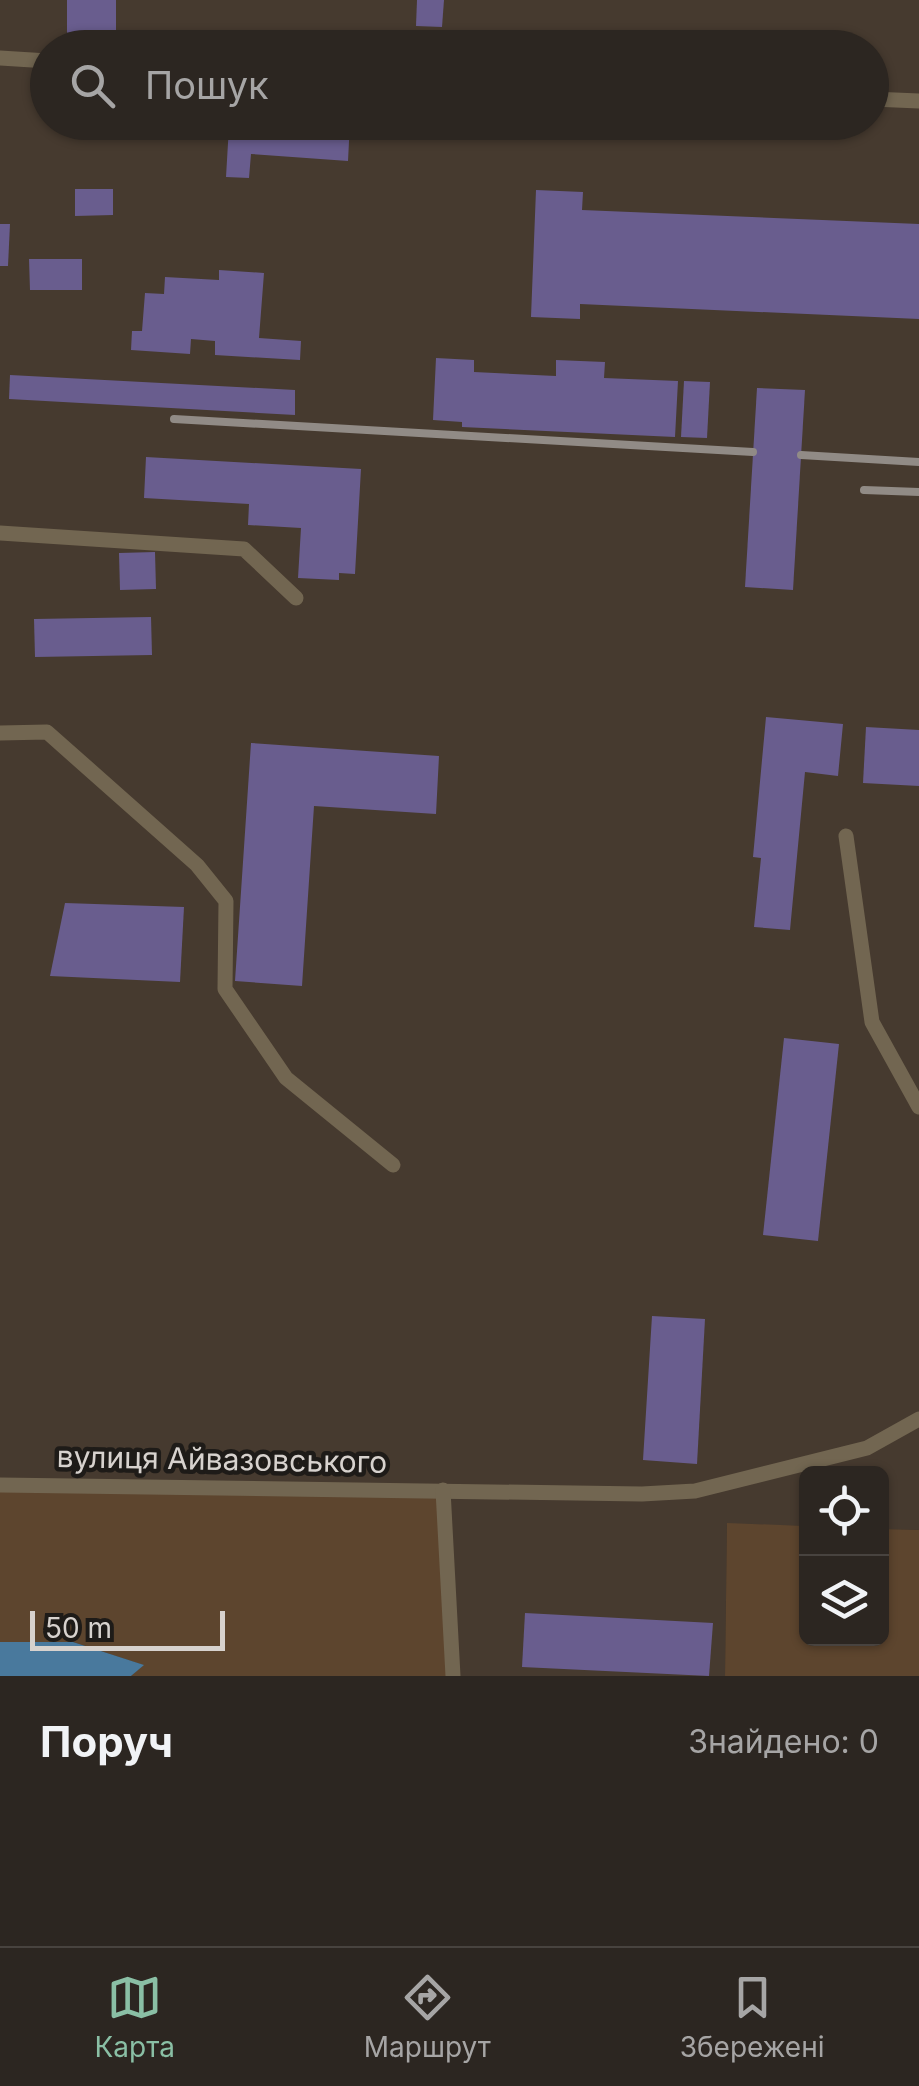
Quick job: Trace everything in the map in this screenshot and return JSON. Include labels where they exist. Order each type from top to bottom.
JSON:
[{"type":"lane","points":[[0,58],[30,59]]},
{"type":"lane","points":[[889,99],[919,101]]},
{"type":"lane","points":[[0,533],[244,549],[296,598]]},
{"type":"lane","points":[[0,733],[46,732],[197,865],[226,901],[224,989],[286,1078],[393,1165]]},
{"type":"lane","points":[[846,836],[872,1022],[919,1107]]},
{"type":"lane","name":"вулиця Айвазовського","points":[[0,1484],[642,1494],[695,1491],[867,1448],[919,1419]]},
{"type":"lane","points":[[442,1490],[453,1676]]},
{"type":"shaded area","points":[[0,0],[919,0],[919,1530],[889,1529],[889,1466],[799,1466],[799,1526],[727,1524],[725,1676],[433,1676],[0,1485]]},
{"type":"shaded area","points":[[0,1485],[443,1490],[453,1676],[131,1676],[143,1665],[73,1642],[3,1644]]},
{"type":"shaded area","points":[[727,1523],[799,1526],[799,1646],[889,1646],[889,1529],[919,1530],[919,1676],[725,1676]]},
{"type":"water","points":[[0,1642],[73,1642],[144,1665],[131,1676],[0,1676]]},
{"type":"building","points":[[67,0],[116,0],[116,30],[67,30]]},
{"type":"building","points":[[417,0],[444,0],[442,27],[416,26]]},
{"type":"building","points":[[228,140],[349,140],[348,161],[251,154],[249,178],[226,177]]},
{"type":"building","points":[[75,189],[113,189],[113,215],[75,216]]},
{"type":"building","points":[[536,190],[583,192],[582,210],[919,224],[919,319],[580,304],[580,319],[531,317]]},
{"type":"building","points":[[0,224],[10,224],[8,266],[0,266]]},
{"type":"building","points":[[29,259],[82,259],[82,290],[30,290]]},
{"type":"building","points":[[219,270],[264,273],[259,338],[301,341],[300,360],[215,355],[215,341],[191,339],[190,354],[131,350],[132,331],[142,331],[145,293],[164,294],[165,277],[219,280]]},
{"type":"building","points":[[436,358],[474,360],[474,372],[556,376],[556,360],[605,362],[604,378],[678,381],[675,437],[462,427],[462,422],[433,420]]},
{"type":"building","points":[[10,375],[295,390],[295,415],[9,399]]},
{"type":"building","points":[[684,381],[710,382],[707,438],[681,437]]},
{"type":"building","points":[[757,388],[805,390],[793,590],[745,587]]},
{"type":"building","points":[[146,457],[361,469],[355,574],[339,573],[339,580],[298,578],[301,528],[248,525],[249,504],[144,498]]},
{"type":"building","points":[[155,552],[156,589],[120,590],[119,553]]},
{"type":"building","points":[[151,617],[152,655],[35,657],[34,619]]},
{"type":"building","points":[[766,717],[843,724],[838,776],[805,772],[790,930],[754,927],[761,858],[753,857]]},
{"type":"building","points":[[866,727],[919,730],[919,786],[863,783]]},
{"type":"building","points":[[251,743],[439,756],[436,814],[314,806],[302,986],[235,981]]},
{"type":"building","points":[[65,903],[184,907],[180,982],[50,976]]},
{"type":"building","points":[[784,1038],[839,1044],[818,1241],[763,1235]]},
{"type":"building","points":[[652,1316],[705,1319],[697,1464],[643,1460]]},
{"type":"building","points":[[525,1613],[713,1623],[709,1676],[522,1667]]},
{"type":"railway","points":[[174,419],[753,452]]},
{"type":"railway","points":[[801,455],[919,462]]},
{"type":"railway","points":[[864,490],[919,492]]}]
